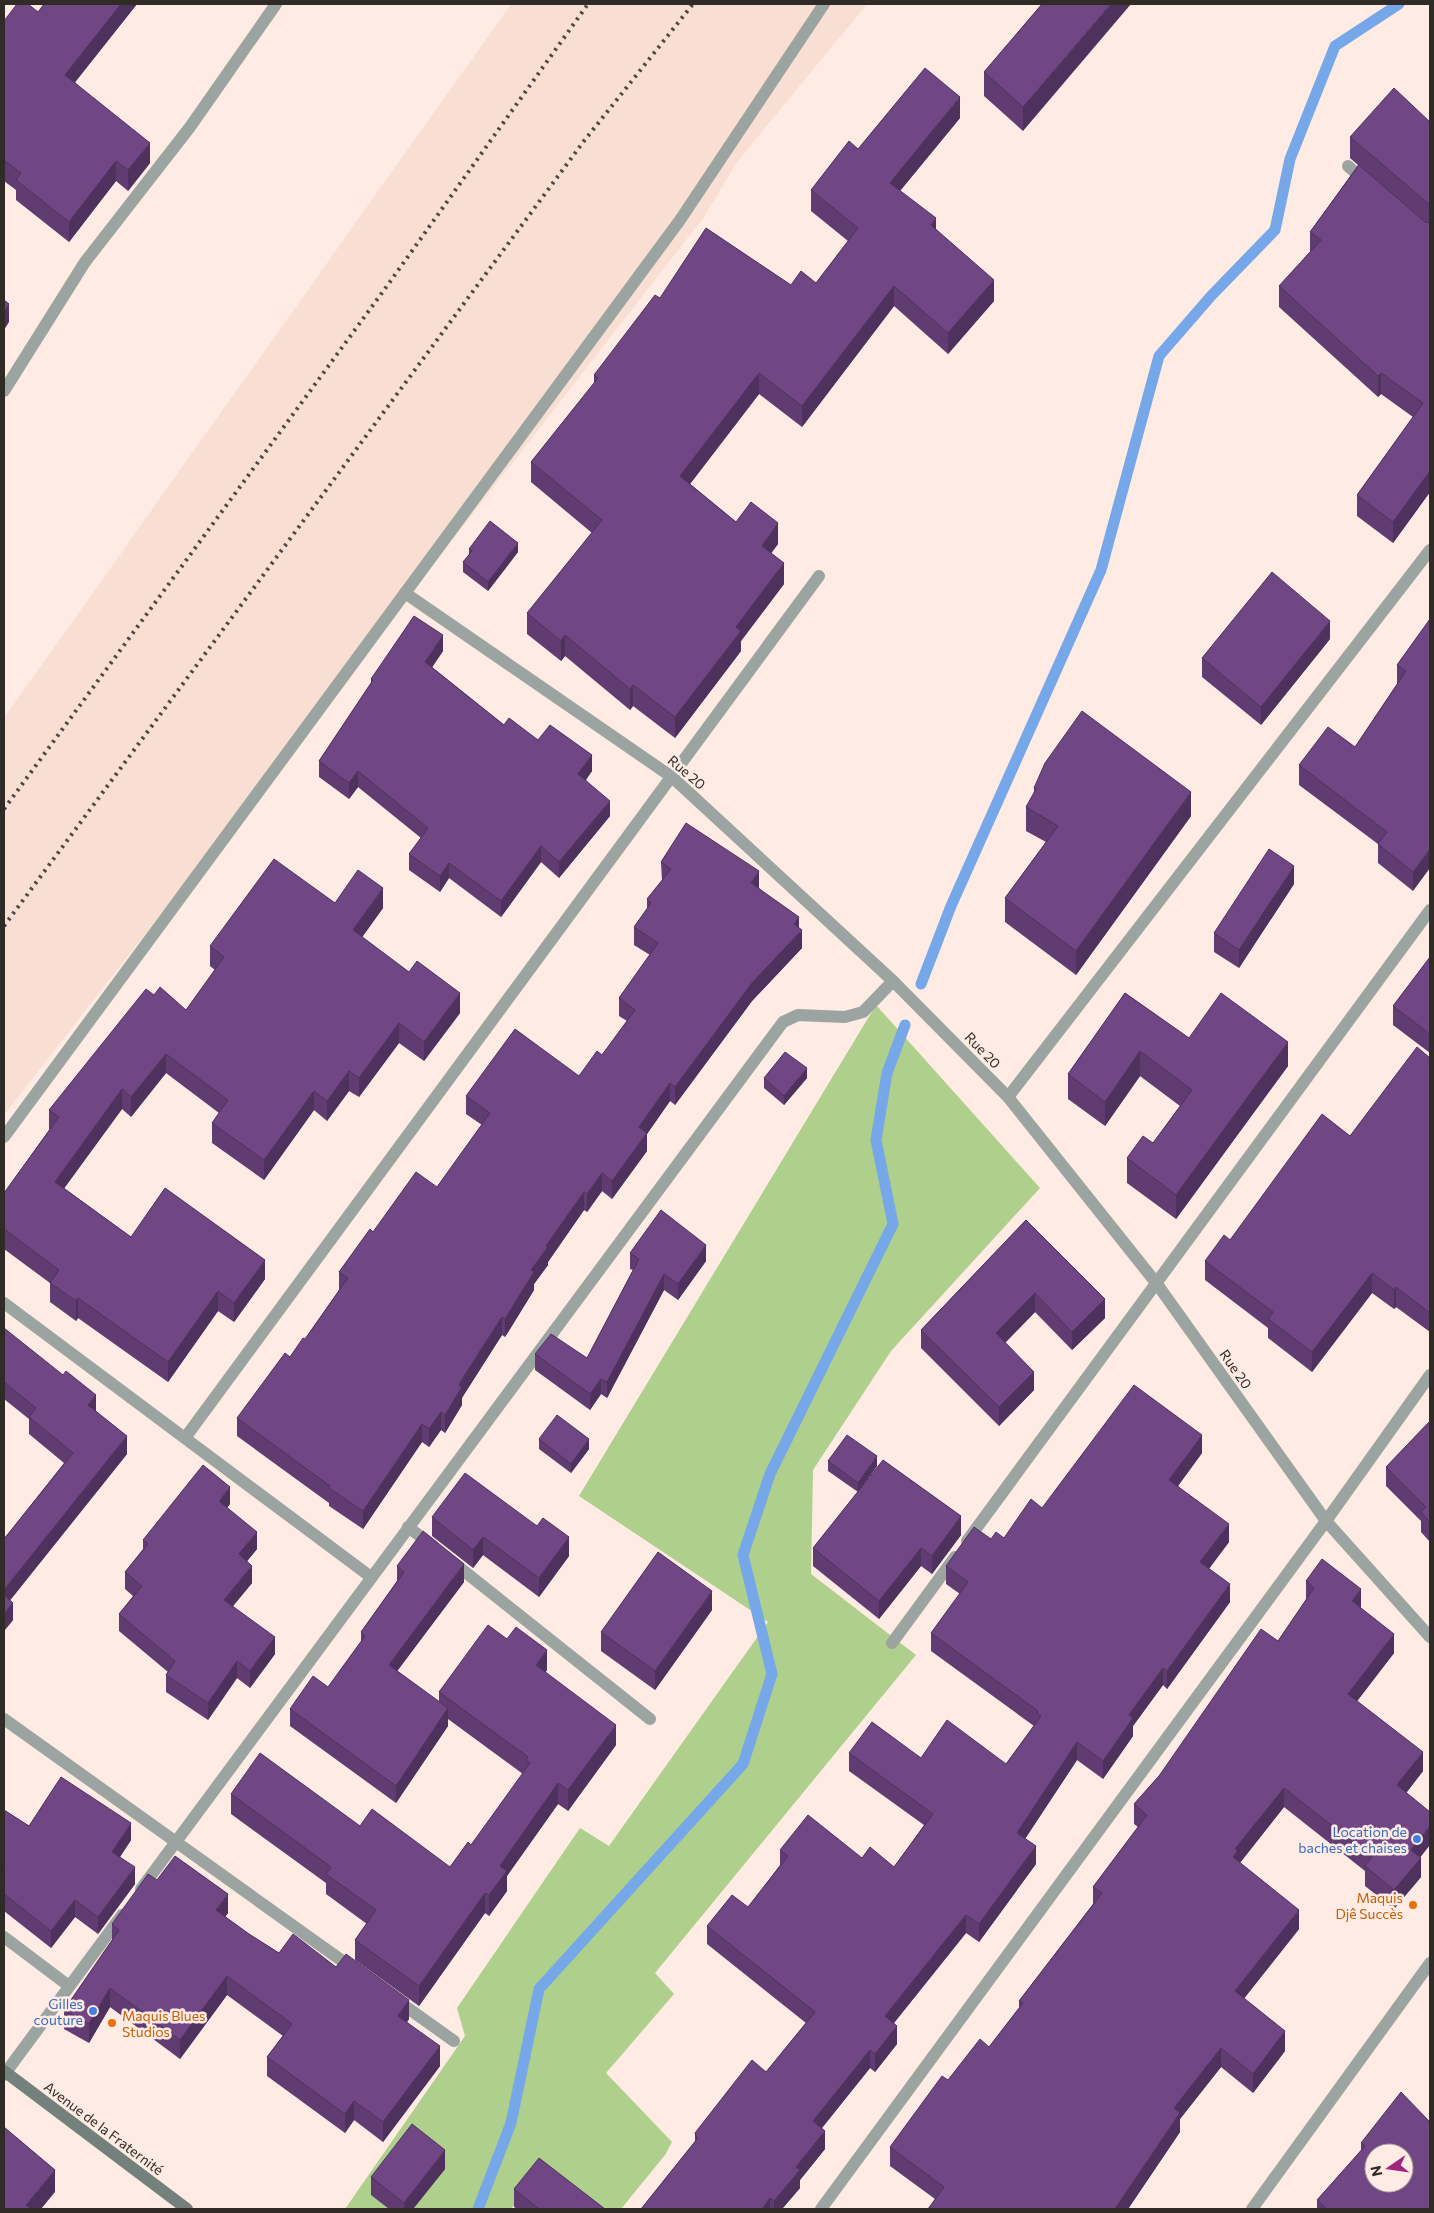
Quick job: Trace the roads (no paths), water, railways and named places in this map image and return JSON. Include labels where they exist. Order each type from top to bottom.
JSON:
[{"type":"main road","name":"Avenue de la Fraternité","points":[[4,2073],[187,2209]]},
{"type":"street","points":[[4,390],[85,262],[190,127],[276,4]]},
{"type":"street","points":[[4,1137],[680,220],[824,4]]},
{"type":"street","points":[[1348,166],[1378,192]]},
{"type":"street","points":[[1008,1097],[1430,550]]},
{"type":"street","points":[[185,1438],[818,576]]},
{"type":"street","name":"Rue 20","points":[[405,593],[672,777],[893,981],[1008,1097],[1157,1284],[1326,1521],[1430,1637]]},
{"type":"street","points":[[892,1643],[1430,910]]},
{"type":"street","points":[[4,2073],[783,1022],[798,1015],[845,1017],[864,1012],[893,981]]},
{"type":"street","points":[[4,1303],[371,1577]]},
{"type":"street","points":[[821,2209],[1326,1521],[1430,1375]]},
{"type":"street","points":[[408,1527],[650,1719]]},
{"type":"street","points":[[4,1720],[367,1979]]},
{"type":"street","points":[[4,1937],[69,1986]]},
{"type":"street","points":[[1252,2209],[1430,1963]]},
{"type":"street","points":[[383,1990],[454,2041]]},
{"type":"waterway","points":[[921,984],[951,906],[1101,570],[1159,356],[1211,296],[1275,230],[1290,159],[1335,46],[1399,4]]},
{"type":"waterway","points":[[478,2209],[511,2123],[539,1989],[743,1764],[772,1674],[743,1555],[770,1474],[893,1224],[876,1140],[887,1073],[905,1025]]},
{"type":"railway","points":[[4,809],[387,286],[588,4]]},
{"type":"railway","points":[[4,926],[584,141],[693,4]]},
{"type":"place","name":"Location de baches et chaises","points":[[1417,1839]]},
{"type":"place","name":"Maquis Djê Succès","points":[[1413,1905]]},
{"type":"place","name":"Gilles couture","points":[[93,2011]]},
{"type":"place","name":"Maquis Blues Studios","points":[[112,2023]]}]
